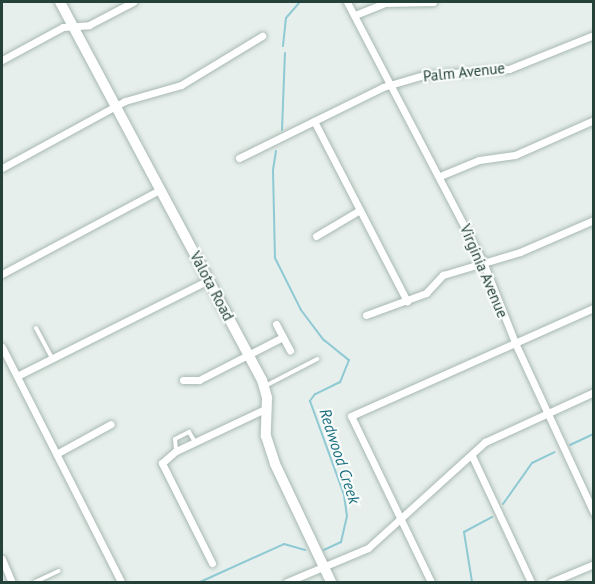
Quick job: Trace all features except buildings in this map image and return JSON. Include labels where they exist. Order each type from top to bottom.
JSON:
[{"type":"street","name":"Valota Road","points":[[60,2],[250,356],[264,387],[267,408],[266,436],[275,464],[331,582]]},
{"type":"street","points":[[2,60],[63,27],[89,25],[133,2]]},
{"type":"street","name":"Virginia Avenue","points":[[347,2],[483,262],[516,345],[594,513]]},
{"type":"street","points":[[355,15],[384,3],[433,2]]},
{"type":"street","name":"Palm Avenue","points":[[239,158],[391,85],[424,75],[509,69],[594,35]]},
{"type":"street","points":[[2,168],[117,106],[143,94],[181,85],[262,36]]},
{"type":"street","points":[[440,176],[479,160],[515,155],[594,120]]},
{"type":"street","points":[[314,121],[406,301]]},
{"type":"street","points":[[2,274],[160,189]]},
{"type":"street","points":[[316,236],[360,210]]},
{"type":"street","points":[[366,315],[426,293],[443,275],[520,252],[594,220]]},
{"type":"street","points":[[17,376],[209,280]]},
{"type":"street","points":[[431,582],[351,416],[516,345],[594,308]]},
{"type":"street","points":[[276,324],[290,350]]},
{"type":"street","points":[[183,380],[199,380],[250,356],[283,337]]},
{"type":"street","points":[[2,347],[122,582]]},
{"type":"street","points":[[287,582],[368,548],[485,442],[594,392]]},
{"type":"street","points":[[212,563],[162,463],[176,451],[267,408]]},
{"type":"street","points":[[58,453],[111,424]]},
{"type":"street","points":[[472,456],[531,582]]},
{"type":"street","points":[[2,560],[12,582]]},
{"type":"street","points":[[551,582],[594,564]]},
{"type":"lane","points":[[36,328],[52,358]]},
{"type":"lane","points":[[264,387],[317,359]]},
{"type":"lane","points":[[176,451],[175,439],[189,432],[195,442]]},
{"type":"lane","points":[[35,582],[59,571]]},
{"type":"waterway","name":"Redwood Creek","points":[[283,46],[286,18],[300,2]]},
{"type":"waterway","name":"Redwood Creek","points":[[282,130],[285,53]]},
{"type":"waterway","name":"Redwood Creek","points":[[276,151],[273,171],[275,258],[301,310],[324,340],[349,360],[340,382],[315,394],[310,401],[344,495],[347,516],[341,542],[324,550]]},
{"type":"waterway","points":[[570,445],[594,434]]},
{"type":"waterway","points":[[503,504],[532,463],[555,452]]},
{"type":"waterway","points":[[472,582],[464,532],[492,517]]},
{"type":"waterway","name":"Redwood Creek","points":[[200,582],[284,544],[305,550]]}]
